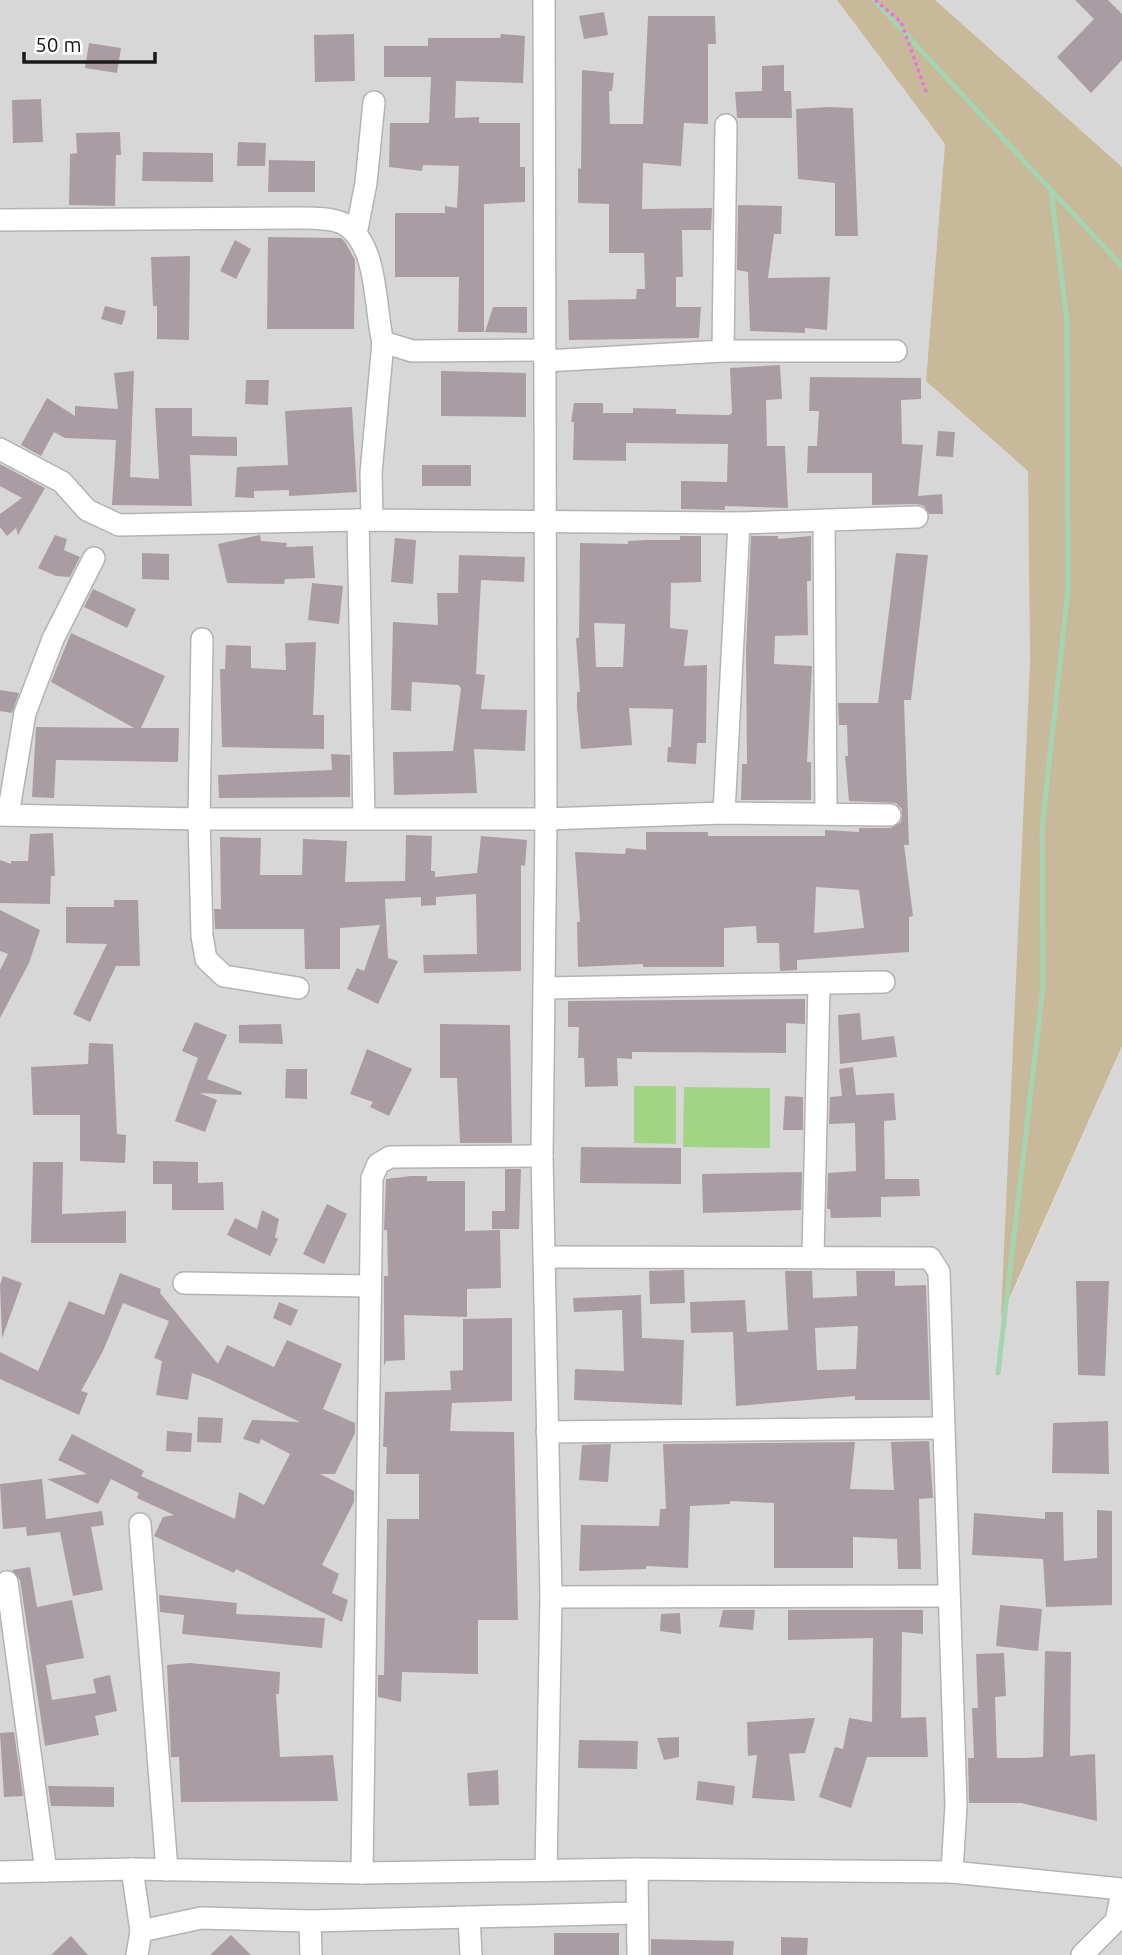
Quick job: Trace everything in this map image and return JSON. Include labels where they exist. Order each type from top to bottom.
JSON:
[{"type":"street","points":[[544,0],[546,819],[542,1156],[551,1597],[547,1870]]},
{"type":"street","points":[[356,234],[366,183],[374,102]]},
{"type":"street","points":[[723,351],[726,125]]},
{"type":"street","points":[[0,220],[311,218],[344,223],[356,234],[372,265],[377,320],[383,342],[365,520],[364,818]]},
{"type":"street","points":[[383,342],[412,351],[545,356],[723,351],[895,351]]},
{"type":"street","points":[[0,449],[62,482],[87,510],[119,525],[365,520],[739,523],[917,517]]},
{"type":"street","points":[[824,520],[825,814]]},
{"type":"street","points":[[724,813],[739,523]]},
{"type":"street","points":[[94,558],[53,639],[25,713],[4,815],[199,819],[546,819],[724,813],[890,815]]},
{"type":"street","points":[[202,639],[199,819],[202,936],[206,959],[224,976],[298,988]]},
{"type":"street","points":[[544,988],[884,982]]},
{"type":"street","points":[[813,1256],[818,985]]},
{"type":"street","points":[[362,1873],[372,1178],[378,1164],[390,1157],[408,1154],[542,1156]]},
{"type":"street","points":[[546,1257],[929,1258],[939,1272],[956,1805],[951,1871]]},
{"type":"street","points":[[184,1283],[370,1286]]},
{"type":"street","points":[[547,1432],[942,1428]]},
{"type":"street","points":[[140,1524],[167,1870]]},
{"type":"street","points":[[7,1582],[46,1871]]},
{"type":"street","points":[[551,1597],[948,1596]]},
{"type":"street","points":[[132,1869],[141,1931],[137,1955]]},
{"type":"street","points":[[0,1872],[132,1869],[362,1873],[636,1869],[951,1871],[1122,1890],[1119,1922],[1082,1955]]},
{"type":"street","points":[[636,1869],[638,1955]]},
{"type":"street","points":[[141,1931],[201,1917],[310,1921],[636,1913]]},
{"type":"street","points":[[470,1917],[471,1955]]},
{"type":"street","points":[[310,1921],[311,1955]]},
{"type":"path","points":[[875,0],[901,22],[927,94]]},
{"type":"shaded area","points":[[0,0],[837,0],[945,144],[926,381],[1028,471],[1030,661],[1003,1315],[1122,1046],[1122,1955],[0,1955]]},
{"type":"shaded area","points":[[837,0],[935,0],[1122,167],[1122,1046],[1001,1317],[1030,662],[1028,471],[926,381],[945,144]]},
{"type":"shaded area","points":[[935,0],[1122,0],[1122,167]]},
{"type":"green space","points":[[634,1086],[676,1086],[676,1144],[634,1143]]},
{"type":"green space","points":[[684,1087],[770,1088],[770,1148],[683,1147]]},
{"type":"building","points":[[1075,0],[1108,0],[1122,14],[1122,60],[1091,93],[1057,57],[1094,19]]},
{"type":"building","points":[[604,12],[608,35],[584,39],[579,16]]},
{"type":"building","points":[[648,16],[715,16],[716,44],[708,44],[708,124],[684,123],[681,166],[643,163],[642,209],[712,208],[711,230],[682,230],[683,277],[676,277],[676,307],[701,307],[699,338],[569,340],[568,300],[636,299],[637,289],[645,289],[644,253],[609,253],[609,204],[578,203],[578,168],[581,169],[582,70],[614,73],[612,91],[609,91],[610,124],[643,124]]},
{"type":"building","points":[[354,34],[355,81],[315,82],[314,35]]},
{"type":"building","points":[[501,34],[525,36],[523,83],[456,81],[455,118],[479,117],[479,123],[520,123],[520,167],[525,167],[525,202],[484,204],[484,332],[458,332],[459,277],[395,277],[395,213],[445,213],[445,206],[457,208],[459,166],[423,165],[422,171],[389,167],[390,123],[429,123],[431,77],[384,77],[384,46],[428,46],[428,38],[500,38]]},
{"type":"building","points":[[89,43],[121,48],[117,73],[85,68]]},
{"type":"building","points":[[784,65],[784,91],[791,91],[792,118],[737,118],[735,92],[762,91],[762,66]]},
{"type":"building","points":[[41,99],[43,142],[13,143],[12,100]]},
{"type":"building","points":[[853,108],[858,236],[835,236],[835,183],[798,179],[796,109]]},
{"type":"building","points":[[120,132],[121,155],[116,155],[115,206],[69,205],[70,154],[77,153],[76,133]]},
{"type":"building","points":[[238,142],[266,143],[265,166],[237,166]]},
{"type":"building","points":[[143,152],[213,153],[213,182],[142,181]]},
{"type":"building","points":[[269,160],[315,161],[315,192],[268,192]]},
{"type":"building","points":[[738,205],[782,206],[781,234],[774,234],[768,278],[830,277],[827,330],[805,328],[805,333],[750,331],[748,272],[737,270]]},
{"type":"building","points":[[268,237],[341,238],[345,242],[355,260],[354,329],[267,329]]},
{"type":"building","points":[[235,240],[251,249],[236,279],[220,271]]},
{"type":"building","points":[[190,256],[189,340],[157,339],[157,306],[153,306],[151,257]]},
{"type":"building","points":[[105,306],[126,311],[122,325],[101,319]]},
{"type":"building","points":[[493,307],[527,307],[527,333],[485,332]]},
{"type":"building","points":[[780,365],[782,399],[766,400],[767,446],[785,446],[788,508],[725,506],[725,510],[681,509],[681,481],[727,482],[728,444],[626,443],[626,461],[573,460],[574,422],[571,422],[574,403],[603,403],[603,413],[633,413],[633,408],[676,409],[676,414],[729,415],[732,413],[730,368]]},
{"type":"building","points":[[134,371],[130,477],[159,479],[155,408],[192,408],[192,436],[237,437],[237,456],[190,455],[192,506],[112,505],[116,440],[65,438],[54,432],[41,456],[21,445],[47,398],[75,416],[75,406],[118,409],[114,373]]},
{"type":"building","points":[[441,371],[526,373],[526,417],[441,416]]},
{"type":"building","points":[[810,377],[921,378],[921,399],[901,400],[902,444],[923,445],[918,496],[942,494],[943,514],[929,514],[924,506],[917,504],[872,505],[872,473],[807,473],[808,446],[817,446],[819,411],[809,411]]},
{"type":"building","points":[[246,380],[269,380],[268,405],[245,404]]},
{"type":"building","points":[[352,407],[357,492],[289,496],[289,490],[254,491],[254,498],[235,497],[237,467],[288,465],[285,411]]},
{"type":"building","points":[[938,431],[955,432],[953,457],[936,456]]},
{"type":"building","points":[[0,464],[45,488],[18,535],[16,528],[7,536],[0,527],[0,514],[22,498],[0,486]]},
{"type":"building","points":[[422,465],[471,465],[471,486],[422,486]]},
{"type":"building","points":[[55,535],[67,539],[64,550],[80,557],[70,577],[56,576],[38,568]]},
{"type":"building","points":[[260,535],[261,541],[287,543],[286,547],[313,546],[315,578],[285,579],[284,584],[227,583],[218,544]]},
{"type":"building","points":[[680,536],[701,536],[701,582],[671,583],[670,628],[688,630],[684,666],[707,665],[706,743],[697,743],[696,764],[667,762],[668,747],[671,747],[673,709],[629,708],[632,745],[581,749],[577,707],[577,692],[580,692],[576,638],[579,638],[580,543],[628,544],[628,541],[680,540]],"holes":[[[594,623],[625,624],[623,667],[596,667]]]},
{"type":"building","points":[[751,536],[778,536],[778,539],[811,536],[811,581],[807,581],[808,635],[775,636],[774,664],[812,666],[807,762],[811,762],[811,800],[741,800],[742,764],[747,764],[746,650]]},
{"type":"building","points":[[395,538],[416,540],[413,584],[391,582]]},
{"type":"building","points":[[142,553],[169,554],[169,580],[142,579]]},
{"type":"building","points":[[896,553],[928,555],[911,700],[904,700],[909,845],[904,845],[913,916],[909,917],[909,952],[797,960],[797,970],[780,971],[779,943],[757,943],[756,926],[724,928],[724,967],[643,967],[643,964],[578,967],[577,922],[580,922],[575,852],[625,854],[626,848],[646,850],[646,832],[708,832],[708,836],[825,836],[825,830],[859,832],[859,828],[891,828],[901,822],[902,809],[896,803],[849,801],[845,756],[848,756],[847,725],[839,725],[838,703],[878,703]],"holes":[[[816,887],[859,890],[864,928],[814,933]]]},
{"type":"building","points":[[459,555],[525,557],[524,582],[481,580],[476,674],[485,675],[481,709],[527,710],[525,751],[474,749],[477,793],[394,795],[393,752],[453,751],[461,688],[458,685],[412,682],[411,711],[391,710],[393,622],[438,625],[437,593],[458,593]]},
{"type":"building","points":[[312,583],[343,586],[339,624],[308,620]]},
{"type":"building","points":[[93,589],[136,609],[127,628],[84,607]]},
{"type":"building","points":[[71,633],[165,676],[141,728],[179,728],[178,762],[56,760],[54,798],[32,797],[36,727],[134,728],[51,682]]},
{"type":"building","points":[[316,642],[313,715],[324,715],[324,749],[222,747],[220,669],[225,669],[226,645],[251,646],[251,668],[286,670],[285,643]]},
{"type":"building","points":[[0,690],[19,693],[12,713],[0,711]]},
{"type":"building","points":[[331,754],[350,755],[350,797],[219,798],[218,775],[332,770]]},
{"type":"building","points":[[53,833],[55,876],[51,876],[50,904],[0,903],[0,860],[11,864],[11,861],[28,861],[30,834]]},
{"type":"building","points":[[406,835],[432,836],[431,871],[435,871],[435,877],[477,873],[481,836],[527,840],[525,866],[521,865],[521,971],[424,973],[423,955],[477,954],[476,894],[436,897],[436,905],[421,906],[421,897],[385,899],[388,958],[398,961],[378,1004],[347,989],[357,968],[364,971],[380,925],[340,928],[340,969],[305,969],[304,929],[215,929],[214,909],[221,909],[220,837],[261,838],[260,875],[302,875],[303,839],[347,841],[345,882],[405,881]]},
{"type":"building","points":[[114,900],[138,900],[140,966],[116,966],[90,1022],[73,1014],[107,944],[66,943],[66,907],[114,907]]},
{"type":"building","points":[[0,910],[40,930],[29,963],[0,1018],[0,970],[8,954],[0,951]]},
{"type":"building","points":[[805,999],[805,1024],[786,1023],[786,1053],[632,1052],[632,1059],[617,1058],[618,1086],[585,1087],[584,1058],[578,1058],[579,1027],[568,1027],[568,1001]]},
{"type":"building","points":[[860,1013],[862,1040],[894,1036],[897,1057],[840,1064],[838,1015]]},
{"type":"building","points":[[195,1022],[227,1035],[207,1079],[242,1092],[241,1095],[199,1093],[217,1100],[205,1132],[175,1121],[198,1058],[182,1051]]},
{"type":"building","points":[[281,1024],[283,1044],[239,1043],[239,1025]]},
{"type":"building","points":[[440,1024],[510,1025],[512,1143],[460,1143],[457,1078],[440,1078]]},
{"type":"building","points":[[89,1043],[113,1044],[117,1134],[126,1135],[125,1163],[80,1161],[80,1115],[33,1115],[31,1067],[88,1064]]},
{"type":"building","points":[[367,1049],[412,1069],[389,1116],[370,1107],[373,1102],[350,1094]]},
{"type":"building","points":[[853,1067],[856,1095],[894,1093],[896,1120],[884,1121],[885,1179],[919,1179],[920,1196],[881,1197],[881,1217],[831,1218],[830,1209],[827,1209],[828,1173],[856,1171],[855,1123],[829,1124],[830,1097],[842,1096],[839,1069]]},
{"type":"building","points":[[286,1069],[307,1069],[307,1099],[285,1098]]},
{"type":"building","points":[[785,1096],[803,1097],[803,1130],[783,1130]]},
{"type":"building","points":[[581,1147],[681,1148],[681,1184],[580,1183]]},
{"type":"building","points":[[153,1161],[198,1162],[198,1183],[223,1182],[224,1210],[172,1210],[172,1184],[153,1184]]},
{"type":"building","points":[[33,1162],[63,1162],[62,1214],[126,1211],[126,1243],[31,1243]]},
{"type":"building","points":[[505,1169],[521,1169],[519,1229],[492,1229],[492,1211],[505,1211]]},
{"type":"building","points":[[802,1172],[801,1210],[703,1213],[702,1174]]},
{"type":"building","points":[[427,1176],[427,1181],[465,1181],[465,1231],[500,1230],[501,1288],[467,1289],[467,1317],[404,1315],[405,1360],[386,1361],[384,1366],[384,1276],[388,1276],[387,1230],[384,1230],[386,1179]]},
{"type":"building","points":[[327,1204],[347,1214],[324,1264],[303,1254]]},
{"type":"building","points":[[262,1210],[279,1219],[275,1237],[278,1239],[270,1256],[227,1235],[235,1218],[257,1229]]},
{"type":"building","points":[[684,1270],[685,1303],[650,1304],[649,1271]]},
{"type":"building","points":[[785,1271],[812,1271],[813,1298],[857,1296],[856,1271],[895,1271],[895,1286],[926,1285],[930,1400],[855,1400],[855,1396],[736,1406],[733,1332],[691,1333],[690,1302],[745,1300],[747,1332],[788,1330]],"holes":[[[858,1326],[856,1369],[817,1370],[815,1328]]]},
{"type":"building","points":[[120,1273],[161,1289],[160,1293],[218,1364],[227,1345],[274,1367],[287,1340],[342,1364],[323,1409],[355,1423],[355,1433],[335,1474],[320,1474],[354,1491],[354,1502],[322,1565],[339,1574],[332,1593],[348,1600],[342,1622],[236,1569],[234,1573],[154,1536],[163,1517],[174,1515],[137,1498],[139,1493],[111,1479],[98,1504],[47,1479],[87,1474],[58,1460],[72,1434],[144,1471],[141,1476],[235,1519],[239,1492],[264,1505],[290,1454],[261,1439],[259,1444],[243,1439],[252,1420],[300,1422],[209,1379],[192,1373],[188,1400],[156,1395],[162,1361],[154,1358],[169,1321],[123,1303],[103,1351],[81,1391],[88,1393],[79,1415],[0,1379],[0,1352],[38,1371],[69,1301],[104,1315]]},
{"type":"building","points":[[3,1276],[22,1283],[2,1338],[0,1285]]},
{"type":"building","points":[[1076,1281],[1109,1281],[1105,1376],[1078,1375]]},
{"type":"building","points":[[641,1295],[642,1338],[684,1340],[682,1405],[574,1400],[575,1369],[624,1371],[622,1310],[574,1312],[573,1298]]},
{"type":"building","points":[[279,1302],[298,1310],[291,1326],[273,1318]]},
{"type":"building","points":[[512,1318],[512,1401],[452,1403],[450,1431],[514,1432],[518,1620],[478,1620],[478,1674],[402,1672],[401,1702],[378,1697],[378,1675],[384,1675],[387,1519],[419,1519],[419,1474],[386,1474],[387,1447],[383,1447],[385,1392],[451,1390],[450,1371],[463,1370],[463,1319]]},
{"type":"building","points":[[198,1417],[223,1418],[221,1443],[197,1442]]},
{"type":"building","points":[[1108,1421],[1109,1474],[1052,1473],[1053,1423]]},
{"type":"building","points":[[167,1431],[192,1433],[191,1452],[166,1451]]},
{"type":"building","points":[[929,1441],[933,1498],[919,1499],[921,1569],[898,1569],[897,1539],[853,1537],[853,1568],[774,1568],[774,1503],[730,1501],[730,1504],[690,1506],[688,1568],[646,1566],[646,1569],[579,1571],[581,1525],[659,1526],[660,1509],[666,1509],[663,1444],[855,1442],[850,1489],[894,1490],[891,1442]]},
{"type":"building","points":[[611,1444],[608,1482],[579,1480],[582,1445]]},
{"type":"building","points":[[42,1479],[46,1519],[102,1511],[104,1525],[91,1527],[103,1590],[73,1596],[60,1532],[27,1536],[26,1527],[3,1529],[0,1484]]},
{"type":"building","points":[[1097,1510],[1112,1511],[1112,1605],[1046,1607],[1043,1559],[972,1555],[974,1513],[1045,1519],[1045,1512],[1063,1512],[1064,1561],[1097,1558]]},
{"type":"building","points":[[30,1567],[37,1607],[72,1600],[84,1658],[46,1665],[52,1700],[96,1693],[93,1679],[110,1675],[117,1711],[95,1716],[99,1735],[45,1746],[20,1580],[12,1570]]},
{"type":"building","points":[[159,1595],[237,1603],[236,1614],[325,1618],[322,1648],[182,1634],[184,1615],[160,1612]]},
{"type":"building","points":[[1000,1605],[1042,1609],[1038,1651],[996,1646]]},
{"type":"building","points":[[723,1610],[755,1610],[753,1630],[719,1627]]},
{"type":"building","points":[[788,1610],[923,1610],[923,1634],[902,1632],[901,1718],[926,1717],[928,1757],[867,1757],[851,1808],[819,1797],[835,1747],[843,1749],[849,1718],[872,1722],[873,1638],[788,1640]]},
{"type":"building","points":[[680,1613],[681,1634],[660,1631],[661,1614]]},
{"type":"building","points":[[1045,1651],[1071,1652],[1070,1756],[1095,1754],[1097,1821],[1021,1803],[969,1803],[968,1758],[974,1758],[972,1708],[978,1708],[976,1654],[1004,1653],[1006,1696],[995,1697],[997,1758],[1024,1758],[1043,1757]]},
{"type":"building","points":[[190,1663],[280,1672],[279,1694],[276,1694],[280,1757],[333,1755],[338,1801],[181,1802],[179,1757],[171,1757],[167,1665]]},
{"type":"building","points":[[815,1718],[805,1753],[789,1754],[795,1801],[752,1798],[757,1755],[748,1756],[747,1722]]},
{"type":"building","points":[[14,1732],[23,1796],[4,1797],[0,1733]]},
{"type":"building","points":[[679,1737],[679,1757],[664,1760],[657,1738]]},
{"type":"building","points":[[579,1740],[638,1741],[637,1769],[578,1768]]},
{"type":"building","points":[[498,1770],[499,1805],[469,1806],[467,1773]]},
{"type":"building","points":[[698,1781],[735,1786],[733,1805],[696,1800]]},
{"type":"building","points":[[48,1786],[114,1787],[114,1807],[51,1806]]},
{"type":"building","points":[[554,1933],[619,1933],[619,1955],[554,1955]]},
{"type":"building","points":[[231,1935],[251,1955],[210,1955]]},
{"type":"building","points":[[71,1936],[88,1955],[51,1955]]},
{"type":"building","points":[[781,1937],[808,1938],[807,1955],[781,1955]]},
{"type":"building","points":[[651,1939],[734,1941],[733,1955],[651,1955]]},
{"type":"waterway","points":[[874,0],[1122,266]]},
{"type":"waterway","points":[[998,1373],[1043,987],[1042,829],[1068,589],[1067,322],[1051,189]]}]
